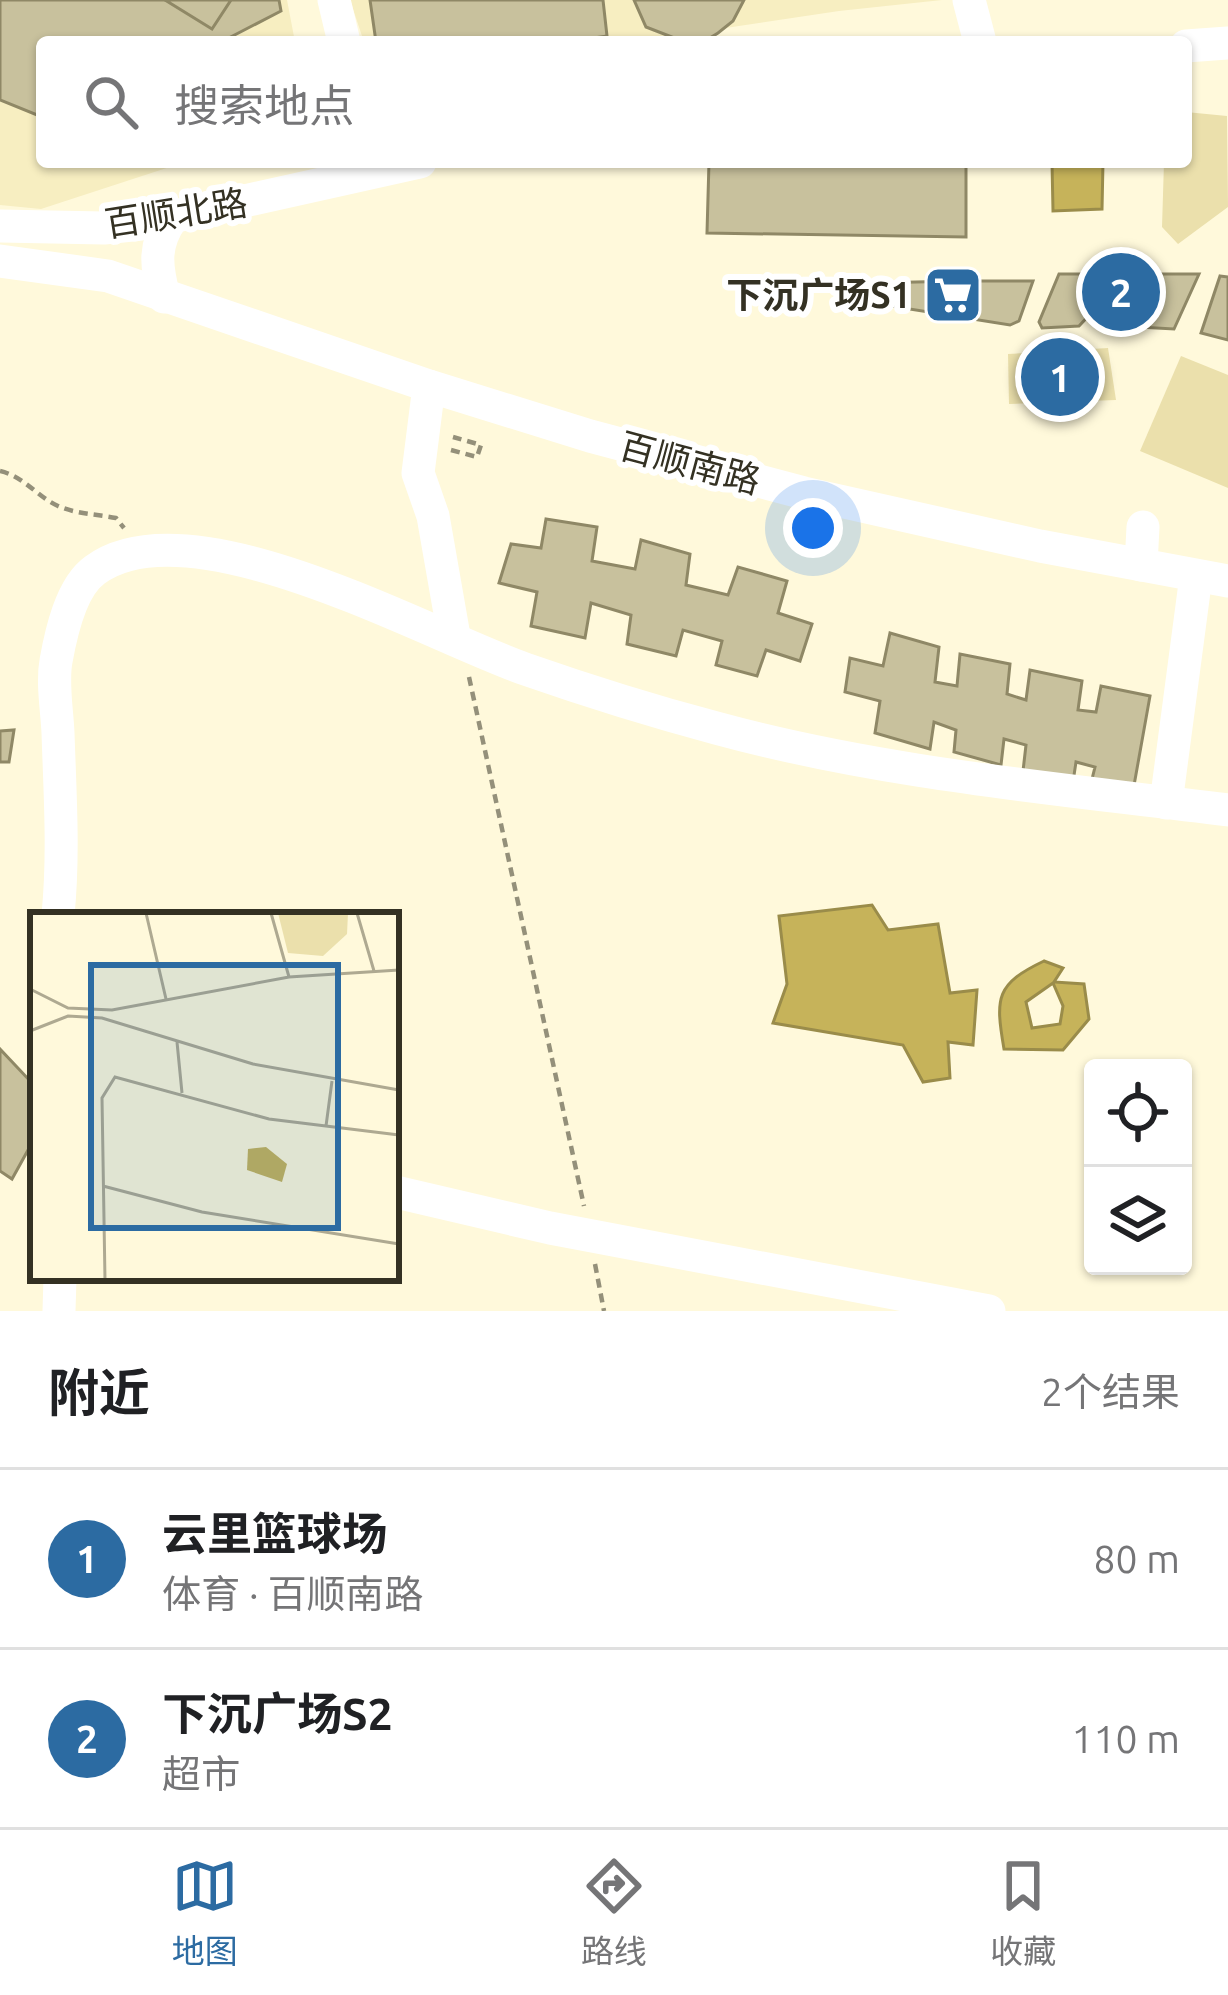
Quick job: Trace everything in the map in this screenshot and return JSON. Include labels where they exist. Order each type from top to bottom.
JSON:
[{"type":"street","points":[[334,0],[343,36]]},
{"type":"street","points":[[968,0],[978,36]]},
{"type":"street","points":[[1192,46],[1228,43]]},
{"type":"street","name":"百顺北路","points":[[0,226],[104,228],[172,218],[370,168]]},
{"type":"street","points":[[164,297],[156,254],[160,236],[172,218]]},
{"type":"street","name":"百顺北路","points":[[0,261],[108,276],[164,297]]},
{"type":"street","name":"百顺南路","points":[[164,297],[590,436],[804,493],[1212,579]]},
{"type":"street","points":[[429,386],[418,473],[433,516],[460,648]]},
{"type":"street","points":[[1141,565],[1143,526]]},
{"type":"street","points":[[58,912],[63,865],[56,664],[73,602],[91,572],[120,556],[174,550],[313,581],[460,648],[717,728],[883,767],[1228,810]]},
{"type":"street","points":[[1166,803],[1212,579]]},
{"type":"street","points":[[399,1193],[590,1235],[989,1311]]},
{"type":"street","points":[[58,1311],[60,1281]]},
{"type":"path","points":[[439,446],[477,457],[482,445],[453,437]]},
{"type":"path","points":[[0,471],[23,478],[51,503],[82,514],[116,518],[148,553]]},
{"type":"path","points":[[460,648],[604,1311]]},
{"type":"shaded area","points":[[0,0],[287,0],[294,36],[36,36],[36,168],[167,168],[41,209],[0,205]]},
{"type":"shaded area","points":[[350,0],[942,0],[672,36],[362,36]]},
{"type":"shaded area","points":[[1192,113],[1227,116],[1228,207],[1178,244],[1162,227],[1164,168],[1192,168]]},
{"type":"shaded area","points":[[1052,168],[1103,168],[1102,209],[1053,211]]},
{"type":"shaded area","points":[[1108,348],[1116,400],[1009,404],[1008,354]]},
{"type":"shaded area","points":[[1181,356],[1228,375],[1228,488],[1140,451]]},
{"type":"shaded area","points":[[872,905],[888,930],[938,924],[950,993],[977,990],[973,1045],[948,1042],[950,1078],[923,1082],[903,1045],[773,1023],[787,984],[779,916]]},
{"type":"shaded area","points":[[1044,961],[1063,968],[1054,982],[1084,984],[1089,1019],[1063,1050],[1004,1049],[1003,994],[1016,977]],"holes":[[[1053,983],[1063,1006],[1060,1024],[1032,1028],[1026,1002]]]},
{"type":"building","points":[[0,0],[279,0],[281,11],[233,36],[36,36],[36,115],[0,100]]},
{"type":"building","points":[[165,0],[231,0],[212,29]]},
{"type":"building","points":[[370,0],[603,0],[607,36],[375,36]]},
{"type":"building","points":[[634,0],[744,0],[733,21],[713,36],[669,36],[646,27]]},
{"type":"building","points":[[709,168],[966,168],[966,237],[707,233]]},
{"type":"building","points":[[1059,274],[1199,274],[1174,329],[1120,326],[1109,313],[1094,310],[1079,326],[1042,328],[1039,322]]},
{"type":"building","points":[[1220,276],[1228,277],[1228,340],[1201,333]]},
{"type":"building","name":"下沉广场S1","points":[[1033,281],[1019,321],[1010,325],[878,304],[875,283]]},
{"type":"building","points":[[546,519],[597,527],[592,561],[635,569],[641,540],[690,554],[686,585],[728,595],[738,567],[787,581],[778,613],[812,624],[800,661],[766,650],[757,676],[716,665],[722,641],[683,630],[676,656],[627,644],[631,615],[591,603],[585,638],[531,626],[537,592],[499,583],[511,544],[541,548]]},
{"type":"building","points":[[890,633],[939,647],[935,682],[957,686],[960,654],[1010,664],[1007,694],[1026,700],[1030,670],[1082,681],[1078,710],[1096,712],[1101,686],[1150,696],[1133,791],[1091,783],[1095,767],[1076,762],[1073,782],[1023,771],[1026,745],[1004,739],[1001,765],[954,752],[956,730],[934,722],[930,749],[875,733],[880,701],[845,692],[850,658],[883,666]]},
{"type":"building","points":[[14,730],[9,762],[0,762],[0,731]]},
{"type":"building","points":[[0,1049],[30,1081],[30,1146],[12,1179],[0,1171]]},
{"type":"place","name":"下沉广场S2","points":[[1121,292]]},
{"type":"place","name":"下沉广场S1","points":[[953,295]]},
{"type":"place","name":"云里篮球场","points":[[1060,377]]}]
